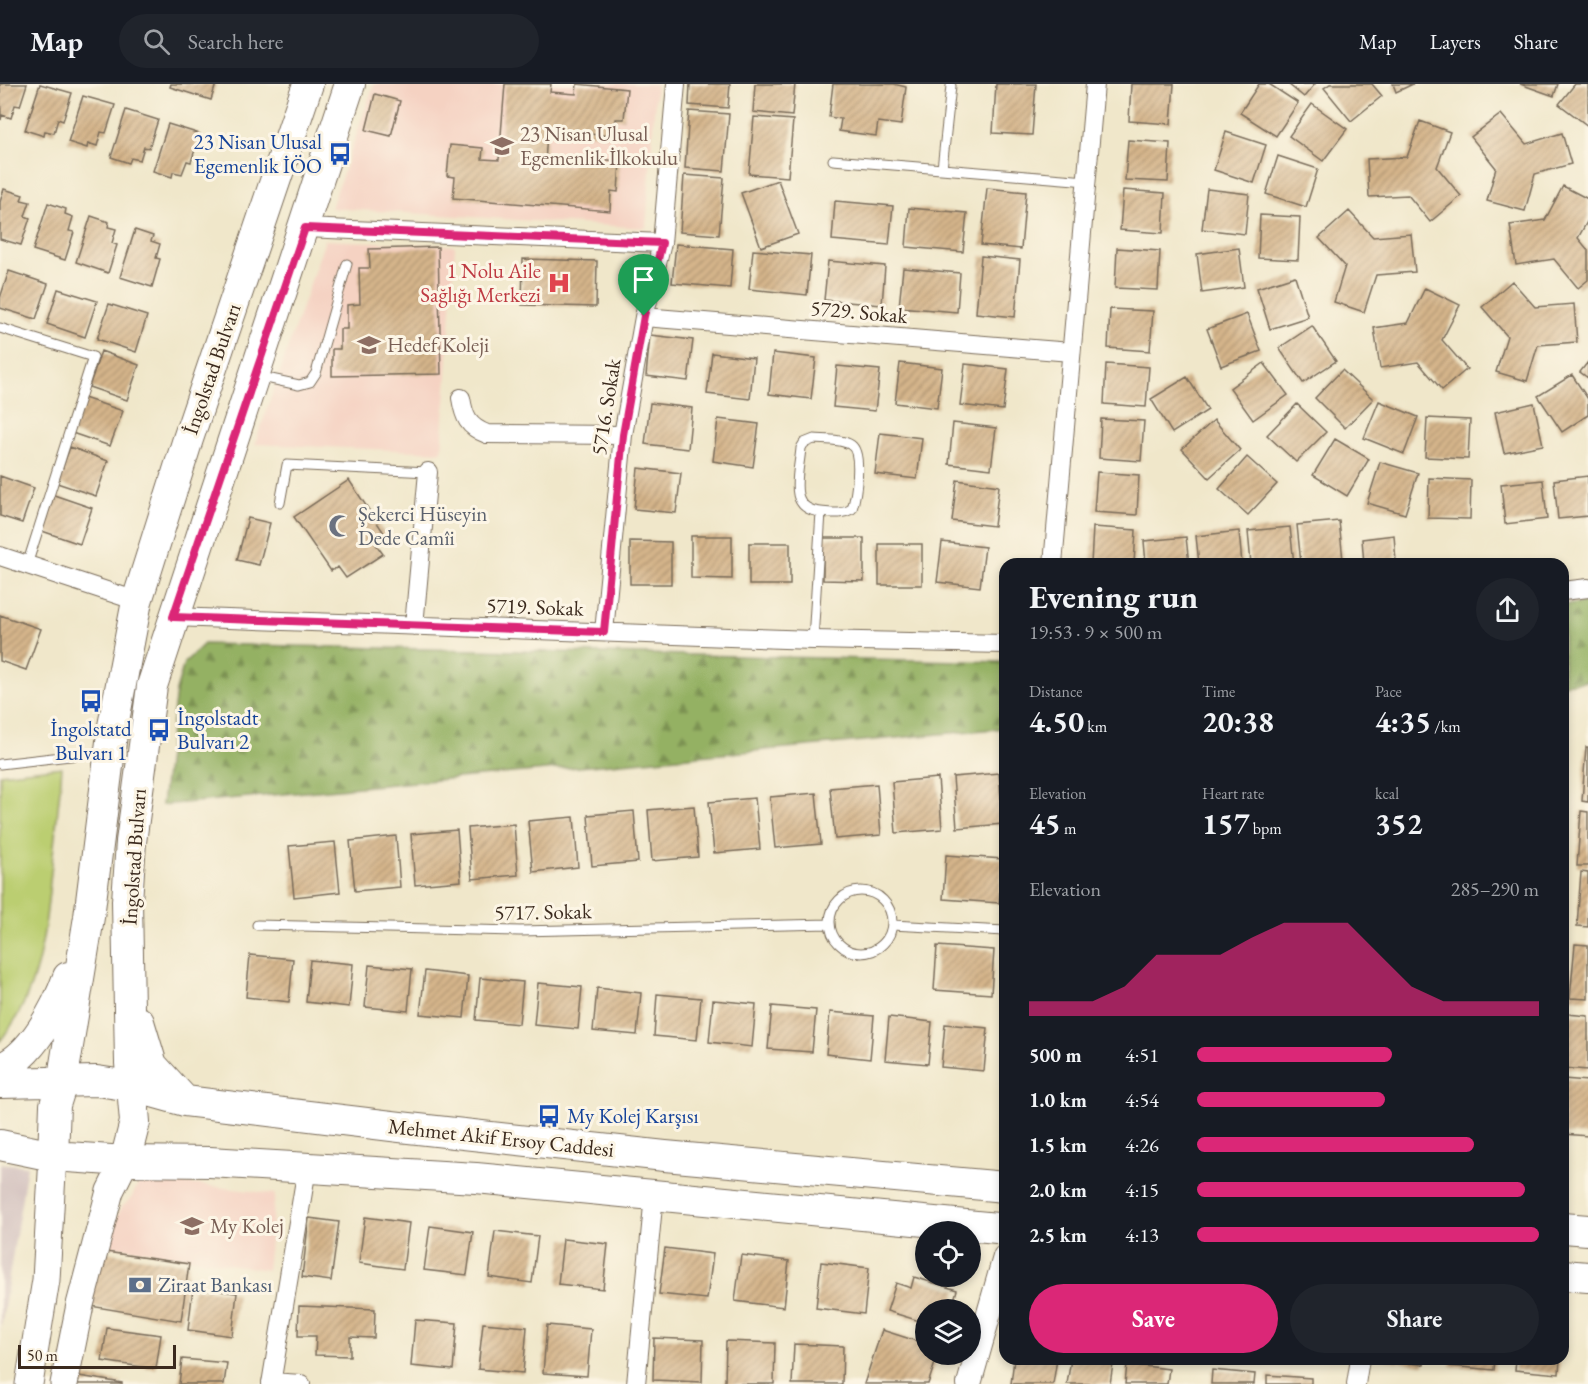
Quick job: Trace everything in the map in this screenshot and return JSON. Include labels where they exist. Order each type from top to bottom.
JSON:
[{"type":"main road","name":"İngolstad Bulvarı","points":[[53,1156],[56,1105],[62,1083],[89,917],[109,752],[137,601],[188,439],[308,84]]},
{"type":"main road","name":"İngolstad Bulvarı","points":[[125,1161],[135,1122],[131,1086],[127,901],[131,842],[152,686],[173,617],[305,228],[350,84]]},
{"type":"main road","points":[[0,1068],[10,1065],[41,1031],[59,1003],[89,917]]},
{"type":"main road","points":[[129,980],[139,1026],[152,1065],[185,1101]]},
{"type":"main road","name":"Mehmet Akif Ersoy Caddesi","points":[[0,1083],[97,1081],[131,1086],[185,1101],[665,1156],[999,1187]]},
{"type":"main road","name":"Mehmet Akif Ersoy Caddesi","points":[[0,1145],[53,1156],[125,1161],[307,1168],[476,1178],[999,1231]]},
{"type":"main road","points":[[29,1384],[46,1280],[53,1156]]},
{"type":"main road","points":[[64,1384],[80,1305],[110,1191],[125,1161]]},
{"type":"main road","points":[[999,1193],[992,1205],[992,1221],[999,1229]]},
{"type":"main road","points":[[1569,1228],[1588,1230]]},
{"type":"main road","points":[[1569,1275],[1588,1277]]},
{"type":"street","name":"5716. Sokak","points":[[604,632],[623,435],[644,316],[662,243],[676,84]]},
{"type":"street","points":[[1054,558],[1095,84]]},
{"type":"street","points":[[305,228],[662,243]]},
{"type":"street","name":"5729. Sokak","points":[[644,316],[1071,352]]},
{"type":"street","points":[[461,398],[464,417],[474,429],[487,434],[623,435]]},
{"type":"street","points":[[414,626],[428,472]]},
{"type":"street","points":[[0,556],[137,601]]},
{"type":"street","points":[[1569,590],[1588,588]]},
{"type":"street","name":"5719. Sokak","points":[[173,617],[813,640],[999,644]]},
{"type":"street","points":[[301,1384],[271,1383],[307,1168]]},
{"type":"street","points":[[636,1384],[654,1195]]},
{"type":"street","points":[[969,1384],[999,1278]]},
{"type":"street","points":[[1356,1384],[1359,1365]]},
{"type":"lane","points":[[942,169],[951,86]]},
{"type":"lane","points":[[833,160],[1087,182]]},
{"type":"lane","points":[[255,375],[299,385],[310,382],[316,373],[347,264]]},
{"type":"lane","points":[[0,328],[93,357],[27,565]]},
{"type":"lane","points":[[814,439],[843,442],[852,446],[858,454],[855,499],[852,509],[842,514],[821,512],[808,511],[800,505],[797,496],[801,448],[804,443],[814,439]]},
{"type":"lane","points":[[280,503],[287,465],[428,472]]},
{"type":"lane","points":[[813,640],[821,512]]},
{"type":"lane","points":[[0,764],[109,752]]},
{"type":"lane","points":[[860,891],[870,892],[886,904],[892,925],[884,944],[864,954],[853,953],[836,942],[829,924],[835,905],[850,893],[860,891]]},
{"type":"lane","name":"5717. Sokak","points":[[256,925],[520,931],[829,924]]},
{"type":"lane","points":[[892,925],[999,931]]},
{"type":"shaded area","name":"23 Nisan Ulusal Egemenlik İlkokulu","points":[[374,84],[656,84],[646,228],[331,208]]},
{"type":"shaded area","name":"Hedef Koleji","points":[[325,240],[455,246],[442,452],[255,444]]},
{"type":"shaded area","points":[[0,1163],[27,1166],[0,1332]]},
{"type":"shaded area","name":"My Kolej","points":[[141,1178],[275,1194],[267,1270],[105,1245],[121,1208],[132,1197]]},
{"type":"green space","points":[[1588,603],[1588,681],[1569,683],[1569,605]]},
{"type":"green space","points":[[204,644],[999,662],[999,729],[162,805],[176,691],[184,663]]},
{"type":"green space","points":[[62,767],[43,939],[24,1003],[0,1041],[0,774]]},
{"type":"building","points":[[0,84],[27,84],[20,106],[15,105],[11,118],[2,115],[1,120]]},
{"type":"building","points":[[40,84],[72,93],[63,121],[58,119],[54,133],[45,131],[44,136],[25,130]]},
{"type":"building","points":[[171,84],[216,84],[211,100],[170,87]]},
{"type":"building","points":[[505,84],[551,84],[550,92],[576,94],[577,84],[627,89],[624,119],[616,119],[615,136],[547,131],[545,164],[571,166],[572,157],[620,161],[618,192],[611,191],[610,211],[453,198],[455,177],[447,176],[450,145],[483,148],[482,159],[499,160]]},
{"type":"building","points":[[690,84],[730,84],[728,108],[689,105]]},
{"type":"building","points":[[755,84],[795,84],[792,116],[753,112]]},
{"type":"building","points":[[833,84],[894,84],[906,87],[901,125],[878,122],[876,136],[839,131],[841,119],[829,117]]},
{"type":"building","points":[[996,84],[1036,84],[1032,135],[993,133]]},
{"type":"building","points":[[1131,84],[1174,84],[1171,124],[1129,121]]},
{"type":"building","points":[[1259,84],[1269,84],[1298,103],[1276,136],[1240,113]]},
{"type":"building","points":[[1288,84],[1315,84],[1304,97]]},
{"type":"building","points":[[1330,84],[1372,84],[1382,96],[1351,121],[1324,88]]},
{"type":"building","points":[[1393,84],[1413,84],[1396,92]]},
{"type":"building","points":[[1520,84],[1558,84],[1554,96]]},
{"type":"building","points":[[1575,84],[1588,84],[1588,126],[1559,104]]},
{"type":"building","points":[[375,94],[400,101],[391,136],[366,130]]},
{"type":"building","points":[[83,96],[115,105],[106,133],[101,132],[97,146],[88,143],[87,148],[68,142]]},
{"type":"building","points":[[1312,104],[1347,129],[1323,161],[1289,136]]},
{"type":"building","points":[[126,110],[158,120],[149,148],[144,147],[140,160],[131,158],[129,163],[111,157]]},
{"type":"building","points":[[689,111],[729,114],[724,171],[685,168]]},
{"type":"building","points":[[1501,114],[1526,144],[1562,133],[1571,164],[1535,174],[1525,211],[1487,201],[1496,168],[1471,137]]},
{"type":"building","points":[[754,117],[793,120],[788,177],[749,174]]},
{"type":"building","points":[[1420,121],[1450,132],[1437,167],[1461,196],[1430,222],[1408,195],[1369,197],[1367,159],[1407,157]]},
{"type":"building","points":[[168,124],[200,134],[191,162],[187,161],[182,174],[173,172],[172,177],[153,171]]},
{"type":"building","points":[[1226,132],[1266,145],[1254,183],[1214,170]]},
{"type":"building","points":[[1128,140],[1170,143],[1168,182],[1125,180]]},
{"type":"building","points":[[1278,156],[1318,169],[1306,207],[1266,194]]},
{"type":"building","points":[[684,175],[724,178],[719,235],[680,232]]},
{"type":"building","points":[[778,180],[798,234],[761,247],[741,193]]},
{"type":"building","points":[[1563,186],[1588,199],[1588,220],[1578,238],[1588,250],[1588,280],[1578,288],[1554,259],[1516,265],[1510,225],[1545,220]]},
{"type":"building","points":[[987,188],[1026,192],[1021,249],[981,245]]},
{"type":"building","points":[[4,189],[23,195],[21,200],[30,202],[25,216],[30,218],[21,245],[0,239],[0,202]]},
{"type":"building","points":[[1207,189],[1249,194],[1245,234],[1202,229]]},
{"type":"building","points":[[1123,190],[1165,193],[1163,233],[1120,230]]},
{"type":"building","points":[[835,201],[893,206],[889,245],[832,240]]},
{"type":"building","points":[[48,203],[66,209],[65,214],[73,217],[69,231],[74,232],[65,260],[33,250]]},
{"type":"building","points":[[909,208],[967,213],[963,252],[906,247]]},
{"type":"building","points":[[1349,211],[1373,237],[1411,234],[1415,272],[1376,275],[1364,312],[1334,302],[1345,266],[1319,238]]},
{"type":"building","points":[[1260,215],[1300,217],[1298,260],[1258,258]]},
{"type":"building","points":[[91,216],[109,222],[108,227],[116,229],[112,243],[117,245],[108,273],[76,262]]},
{"type":"building","points":[[135,230],[153,236],[151,241],[160,244],[156,258],[160,259],[152,287],[120,277]]},
{"type":"building","points":[[676,244],[733,249],[730,288],[672,283]]},
{"type":"building","points":[[438,247],[441,374],[332,376],[332,349],[340,349],[340,329],[347,329],[347,305],[360,304],[359,268],[370,268],[369,249]]},
{"type":"building","points":[[1117,248],[1160,251],[1158,290],[1115,288]]},
{"type":"building","points":[[1239,248],[1244,287],[1202,293],[1197,254]]},
{"type":"building","points":[[753,250],[811,255],[807,295],[749,289]]},
{"type":"building","points":[[981,256],[1020,260],[1015,317],[976,313]]},
{"type":"building","name":"1 Nolu Aile Sağlığı Merkezi","points":[[523,259],[597,261],[596,307],[522,305]]},
{"type":"building","points":[[828,261],[885,266],[882,305],[824,300]]},
{"type":"building","points":[[903,268],[960,273],[957,312],[899,307]]},
{"type":"building","points":[[9,271],[48,284],[36,319],[0,308],[0,298]]},
{"type":"building","points":[[1295,276],[1308,317],[1270,329],[1257,288]]},
{"type":"building","points":[[1512,281],[1535,307],[1574,304],[1577,342],[1538,345],[1527,381],[1496,372],[1507,336],[1482,307]]},
{"type":"building","points":[[1425,288],[1460,305],[1442,340],[1467,369],[1442,390],[1418,362],[1380,368],[1374,328],[1408,323]]},
{"type":"building","points":[[58,289],[97,301],[85,337],[47,324]]},
{"type":"building","points":[[109,304],[147,316],[136,352],[97,339]]},
{"type":"building","points":[[1110,309],[1153,311],[1150,351],[1108,348]]},
{"type":"building","points":[[1247,314],[1261,351],[1221,366],[1207,329]]},
{"type":"building","points":[[1312,326],[1336,361],[1303,383],[1279,348]]},
{"type":"building","points":[[650,335],[693,340],[688,381],[646,376]]},
{"type":"building","points":[[101,351],[139,365],[127,400],[89,387]]},
{"type":"building","points":[[712,353],[754,358],[750,399],[707,394]]},
{"type":"building","points":[[773,353],[816,358],[811,399],[769,394]]},
{"type":"building","points":[[1588,362],[1588,378],[1580,372]]},
{"type":"building","points":[[900,363],[942,368],[937,408],[895,403]]},
{"type":"building","points":[[1264,363],[1288,395],[1253,420],[1230,388]]},
{"type":"building","points":[[965,364],[1008,369],[1003,410],[960,405]]},
{"type":"building","points":[[1106,364],[1149,367],[1146,407],[1104,404]]},
{"type":"building","points":[[837,366],[880,370],[875,411],[833,407]]},
{"type":"building","points":[[1342,370],[1373,399],[1345,428],[1315,398]]},
{"type":"building","points":[[1572,375],[1588,399],[1588,415],[1562,432],[1538,396]]},
{"type":"building","points":[[1187,377],[1208,410],[1172,433],[1151,399]]},
{"type":"building","points":[[84,398],[123,411],[110,446],[72,433]]},
{"type":"building","points":[[1379,401],[1418,417],[1404,454],[1364,438]]},
{"type":"building","points":[[650,403],[692,408],[688,449],[645,444]]},
{"type":"building","points":[[1534,403],[1543,445],[1504,453],[1495,412]]},
{"type":"building","points":[[1297,404],[1326,432],[1296,462],[1267,435]]},
{"type":"building","points":[[1427,418],[1470,420],[1468,459],[1425,457]]},
{"type":"building","points":[[718,419],[759,424],[753,467],[713,461]]},
{"type":"building","points":[[1101,419],[1144,421],[1141,461],[1099,458]]},
{"type":"building","points":[[1214,420],[1240,450],[1209,478],[1182,449]]},
{"type":"building","points":[[953,423],[996,428],[991,469],[949,464]]},
{"type":"building","points":[[880,433],[922,438],[917,479],[875,474]]},
{"type":"building","points":[[1335,439],[1369,459],[1347,496],[1313,475]]},
{"type":"building","points":[[70,447],[108,461],[96,496],[57,483]]},
{"type":"building","points":[[1247,457],[1277,484],[1248,515],[1219,489]]},
{"type":"building","points":[[1380,462],[1418,473],[1405,514],[1367,503]]},
{"type":"building","points":[[638,468],[681,473],[676,513],[634,509]]},
{"type":"building","points":[[1097,472],[1139,475],[1137,515],[1094,512]]},
{"type":"building","points":[[0,476],[34,488],[22,523],[0,516]]},
{"type":"building","points":[[1588,476],[1588,516],[1558,519],[1554,480]]},
{"type":"building","points":[[1429,478],[1471,480],[1470,519],[1428,518]]},
{"type":"building","name":"Şekerci Hüseyin Dede Camîi","points":[[349,480],[386,536],[375,543],[383,554],[346,578],[338,567],[331,571],[294,517]]},
{"type":"building","points":[[957,480],[999,486],[994,526],[952,521]]},
{"type":"building","points":[[1543,480],[1547,519],[1505,524],[1501,484]]},
{"type":"building","points":[[54,495],[92,508],[80,544],[42,531]]},
{"type":"building","points":[[248,518],[270,523],[259,565],[237,560]]},
{"type":"building","points":[[1339,521],[1343,558],[1300,558],[1297,525]]},
{"type":"building","points":[[1093,527],[1136,530],[1134,558],[1091,558]]},
{"type":"building","points":[[1290,527],[1293,558],[1250,558],[1248,531]]},
{"type":"building","points":[[1239,531],[1241,558],[1198,558],[1196,536]]},
{"type":"building","points":[[1394,535],[1396,558],[1364,558],[1362,539]]},
{"type":"building","points":[[691,536],[732,536],[732,579],[691,578]]},
{"type":"building","points":[[1186,537],[1188,558],[1145,558],[1144,541]]},
{"type":"building","points":[[823,538],[864,538],[864,581],[823,580]]},
{"type":"building","points":[[630,541],[671,542],[671,584],[630,584]]},
{"type":"building","points":[[942,542],[985,547],[980,587],[937,582]]},
{"type":"building","points":[[749,543],[790,543],[790,585],[749,585]]},
{"type":"building","points":[[879,544],[922,544],[922,585],[879,585]]},
{"type":"building","points":[[0,615],[41,629],[26,670],[0,661]]},
{"type":"building","points":[[1586,747],[1588,747],[1588,802],[1582,801]]},
{"type":"building","points":[[999,773],[999,824],[957,828],[953,777]]},
{"type":"building","points":[[938,778],[942,829],[896,833],[892,782]]},
{"type":"building","points":[[877,784],[881,835],[835,839],[830,788]]},
{"type":"building","points":[[816,793],[821,844],[775,848],[770,797]]},
{"type":"building","points":[[755,798],[760,849],[714,853],[709,802]]},
{"type":"building","points":[[694,806],[698,857],[652,861],[648,810]]},
{"type":"building","points":[[634,811],[638,862],[592,866],[588,815]]},
{"type":"building","points":[[1581,811],[1588,812],[1588,866],[1577,866]]},
{"type":"building","points":[[574,817],[578,867],[533,872],[528,821]]},
{"type":"building","points":[[514,824],[518,875],[472,879],[468,828]]},
{"type":"building","points":[[457,830],[461,881],[415,885],[411,834]]},
{"type":"building","points":[[396,836],[400,887],[355,891],[350,841]]},
{"type":"building","points":[[335,842],[340,892],[294,897],[289,846]]},
{"type":"building","points":[[946,855],[999,859],[999,903],[943,899]]},
{"type":"building","points":[[1581,872],[1588,873],[1588,927],[1577,926]]},
{"type":"building","points":[[1575,944],[1588,945],[1588,999],[1570,998]]},
{"type":"building","points":[[937,946],[994,950],[991,994],[934,990]]},
{"type":"building","points":[[250,955],[293,959],[289,1002],[246,997]]},
{"type":"building","points":[[310,960],[353,964],[349,1007],[306,1002]]},
{"type":"building","points":[[369,965],[412,969],[408,1011],[365,1007]]},
{"type":"building","points":[[425,971],[468,976],[464,1018],[420,1014]]},
{"type":"building","points":[[480,978],[523,982],[519,1024],[476,1020]]},
{"type":"building","points":[[538,983],[582,987],[578,1029],[534,1025]]},
{"type":"building","points":[[597,988],[641,993],[637,1035],[593,1031]]},
{"type":"building","points":[[657,994],[701,998],[697,1040],[654,1036]]},
{"type":"building","points":[[713,1000],[756,1004],[752,1047],[709,1042]]},
{"type":"building","points":[[772,1006],[816,1010],[812,1052],[768,1049]]},
{"type":"building","points":[[830,1012],[874,1016],[870,1059],[826,1054]]},
{"type":"building","points":[[1569,1014],[1588,1016],[1588,1070],[1569,1068]]},
{"type":"building","points":[[889,1017],[932,1022],[928,1064],[885,1060]]},
{"type":"building","points":[[945,1024],[988,1028],[984,1071],[941,1067]]},
{"type":"building","points":[[1569,1079],[1588,1081],[1588,1136],[1569,1134]]},
{"type":"building","points":[[365,1217],[409,1223],[403,1269],[359,1263]]},
{"type":"building","points":[[309,1218],[339,1222],[331,1281],[302,1277]]},
{"type":"building","points":[[430,1226],[473,1232],[467,1275],[424,1270]]},
{"type":"building","points":[[495,1231],[538,1236],[532,1283],[489,1277]]},
{"type":"building","points":[[563,1239],[608,1244],[603,1289],[558,1284]]},
{"type":"building","points":[[665,1248],[713,1254],[707,1299],[659,1294]]},
{"type":"building","name":"Ziraat Bankası","points":[[99,1251],[189,1264],[181,1321],[90,1306]]},
{"type":"building","points":[[741,1255],[789,1261],[784,1307],[735,1301]]},
{"type":"building","points":[[821,1262],[869,1268],[864,1314],[816,1308]]},
{"type":"building","points":[[914,1277],[915,1287],[947,1287],[957,1290],[954,1299],[915,1299],[915,1320],[887,1311],[896,1283],[911,1288]]},
{"type":"building","points":[[193,1288],[237,1293],[232,1336],[188,1330]]},
{"type":"building","points":[[299,1306],[375,1309],[374,1338],[350,1337],[350,1356],[315,1355],[316,1336],[298,1336]]},
{"type":"building","points":[[415,1320],[457,1323],[453,1370],[411,1366]]},
{"type":"building","points":[[483,1323],[527,1327],[523,1373],[478,1369]]},
{"type":"building","points":[[547,1325],[591,1329],[587,1376],[543,1373]]},
{"type":"building","points":[[107,1328],[161,1335],[156,1369],[102,1361]]},
{"type":"building","points":[[882,1330],[915,1340],[915,1365],[934,1365],[928,1384],[864,1384]]},
{"type":"building","points":[[654,1338],[703,1340],[702,1382],[653,1380]]},
{"type":"building","points":[[726,1341],[775,1343],[774,1384],[725,1384]]},
{"type":"building","points":[[794,1344],[843,1346],[842,1384],[792,1384]]},
{"type":"building","points":[[182,1359],[227,1363],[224,1384],[179,1384]]},
{"type":"building","points":[[1013,1365],[1056,1365],[1053,1384],[1011,1384]]},
{"type":"building","points":[[1070,1365],[1113,1365],[1110,1384],[1067,1384]]},
{"type":"building","points":[[1127,1365],[1169,1369],[1167,1384],[1125,1384]]},
{"type":"building","points":[[1450,1365],[1494,1365],[1494,1370]]},
{"type":"building","points":[[1515,1365],[1560,1365],[1559,1374],[1515,1370]]},
{"type":"building","points":[[1212,1370],[1255,1374],[1254,1384],[1211,1384]]},
{"type":"building","points":[[1267,1375],[1311,1378],[1311,1384],[1267,1384]]},
{"type":"building","points":[[79,1376],[122,1383],[122,1384],[78,1384]]},
{"type":"place","name":"23 Nisan Ulusal Egemenlik İlkokulu","points":[[502,146]]},
{"type":"place","name":"23 Nisan Ulusal Egemenlik İÖO","points":[[340,154]]},
{"type":"place","name":"1 Nolu Aile Sağlığı Merkezi","points":[[559,283]]},
{"type":"place","name":"Hedef Koleji","points":[[369,345]]},
{"type":"place","name":"Şekerci Hüseyin Dede Camîi","points":[[340,526]]},
{"type":"place","name":"İngolstatd Bulvarı 1","points":[[91,701]]},
{"type":"place","name":"İngolstadt Bulvarı 2","points":[[159,730]]},
{"type":"place","name":"My Kolej Karşısı","points":[[549,1116]]},
{"type":"place","name":"My Kolej","points":[[192,1226]]},
{"type":"place","name":"Ziraat Bankası","points":[[140,1285]]},
{"type":"route","points":[[305,228],[662,243],[644,316],[623,435],[604,632],[173,617],[305,228]]}]
